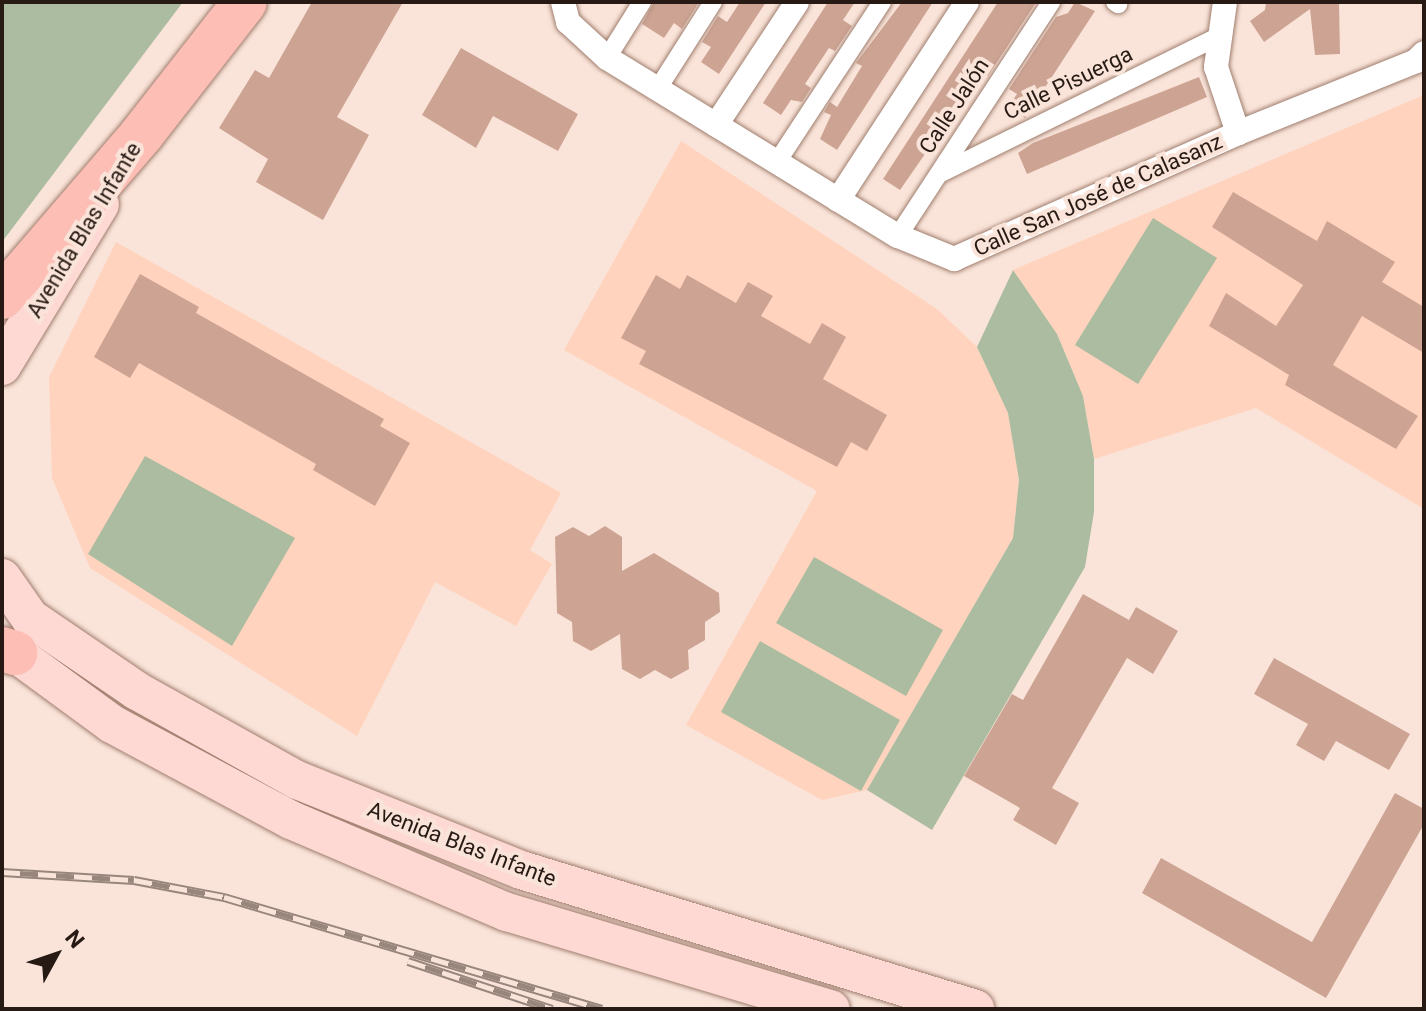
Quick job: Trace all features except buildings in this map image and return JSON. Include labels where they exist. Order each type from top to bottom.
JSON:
[{"type":"highway","points":[[2,297],[142,134],[245,2]]},
{"type":"main road","name":"Avenida Blas Infante","points":[[2,366],[142,134]]},
{"type":"main road","name":"Avenida Blas Infante","points":[[2,578],[30,618],[125,683],[297,780],[521,870],[975,1009]]},
{"type":"main road","name":"Avenida Blas Infante","points":[[8,651],[112,724],[291,820],[507,912],[831,1009]]},
{"type":"street","name":"Calle San José de Calasanz","points":[[563,2],[568,22],[607,58],[898,236],[954,259],[1238,133],[1421,58]]},
{"type":"street","points":[[607,58],[642,2]]},
{"type":"street","points":[[657,90],[713,2]]},
{"type":"street","points":[[716,125],[797,2]]},
{"type":"street","points":[[777,162],[882,2]]},
{"type":"street","points":[[838,200],[967,2]]},
{"type":"street","name":"Calle Jalón","points":[[898,236],[1051,2]]},
{"type":"street","points":[[1225,2],[1216,67],[1238,133]]},
{"type":"street","name":"Calle Pisuerga","points":[[939,174],[1219,36]]},
{"type":"shaded area","points":[[1424,95],[1424,509],[1256,408],[1094,459],[1083,396],[1057,334],[1013,270]]},
{"type":"shaded area","points":[[681,141],[937,309],[977,347],[1008,412],[1019,480],[1013,538],[867,790],[822,800],[686,725],[817,491],[564,350]]},
{"type":"shaded area","points":[[116,242],[561,493],[530,550],[552,564],[516,626],[435,582],[357,736],[90,568],[52,478],[49,377]]},
{"type":"green space","points":[[2,2],[183,2],[2,242]]},
{"type":"green space","points":[[1153,218],[1217,258],[1138,384],[1075,345]]},
{"type":"green space","points":[[1013,270],[1057,334],[1083,396],[1094,459],[1094,512],[1085,567],[932,830],[867,790],[1013,538],[1019,480],[1008,413],[977,347]]},
{"type":"green space","points":[[145,456],[295,538],[232,646],[88,554]]},
{"type":"green space","points":[[814,557],[943,630],[906,696],[776,623]]},
{"type":"green space","points":[[760,641],[900,720],[861,791],[721,712]]},
{"type":"railway","points":[[2,872],[134,880],[224,897],[602,1009]]},
{"type":"railway","points":[[408,961],[552,1009]]}]
